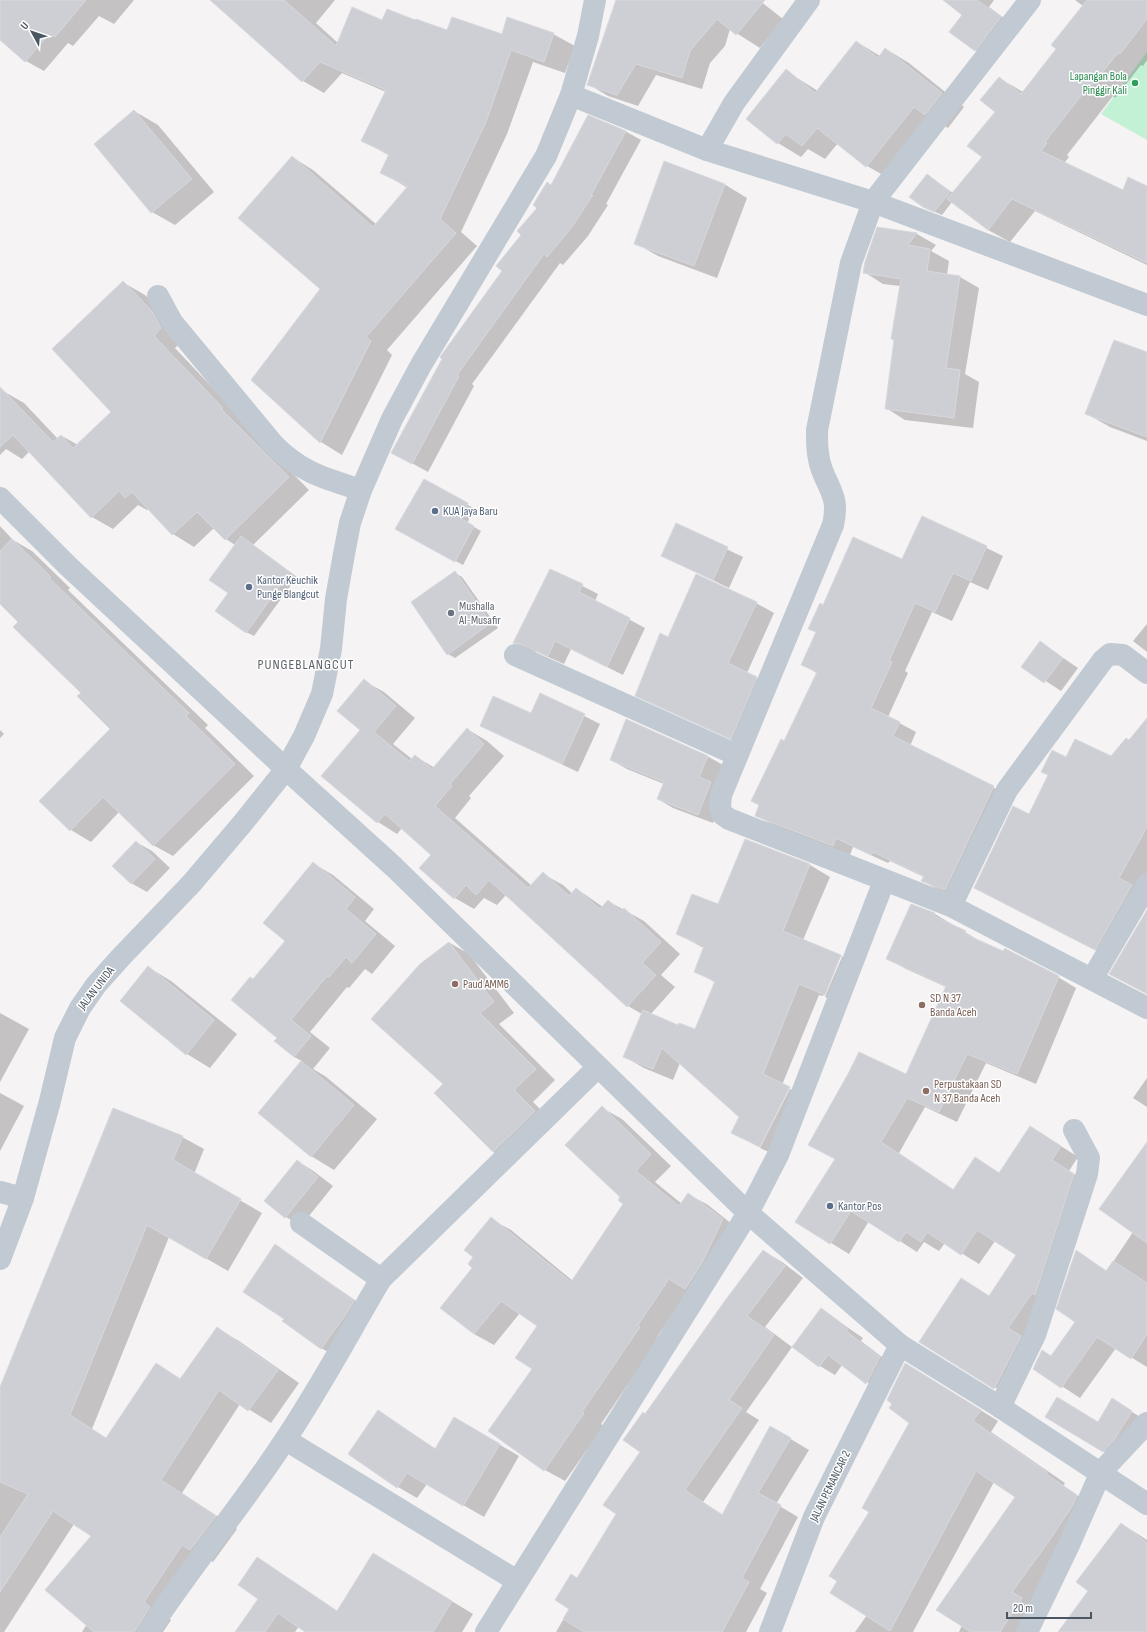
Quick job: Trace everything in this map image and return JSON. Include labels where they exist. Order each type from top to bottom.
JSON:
[{"type":"street","name":"JALAN UNIDA","points":[[0,1259],[23,1198],[50,1101],[65,1038],[80,1008],[96,985],[206,866],[286,769],[304,736],[322,694],[331,649],[336,599],[344,554],[350,523],[361,490],[392,419],[421,365],[546,156],[571,95],[588,36],[595,0]]},
{"type":"street","points":[[706,150],[734,103],[809,0]]},
{"type":"street","points":[[1030,0],[873,202],[850,262],[840,322],[817,430],[818,450],[822,468],[834,495],[836,513],[833,525],[737,755],[721,795],[720,806],[722,814],[728,819],[951,906],[1147,1008]]},
{"type":"street","points":[[571,95],[706,150],[873,202],[1147,305]]},
{"type":"street","points":[[158,296],[177,328],[274,445],[289,460],[316,476],[361,490]]},
{"type":"street","points":[[0,498],[68,566],[286,769],[394,867],[748,1213],[900,1345],[1101,1472],[1147,1504]]},
{"type":"street","points":[[951,906],[1007,790],[1103,660],[1110,654],[1123,654],[1147,673]]},
{"type":"street","points":[[515,655],[737,755]]},
{"type":"street","points":[[486,1632],[748,1213],[778,1155],[884,881]]},
{"type":"street","points":[[1092,979],[1147,885]]},
{"type":"street","points":[[148,1632],[173,1594],[237,1509],[286,1440],[381,1279],[598,1067]]},
{"type":"street","points":[[1000,1407],[1035,1335],[1087,1174],[1089,1158],[1074,1130]]},
{"type":"street","points":[[0,1192],[23,1198]]},
{"type":"street","points":[[301,1223],[381,1279]]},
{"type":"street","name":"JALAN PEMANCAR 2","points":[[770,1632],[814,1517],[900,1345]]},
{"type":"street","points":[[1027,1632],[1068,1547],[1101,1472],[1147,1423]]},
{"type":"street","points":[[286,1440],[517,1581]]},
{"type":"green space","name":"Lapangan Bola Pinggir Kali","points":[[1147,52],[1147,140],[1101,114]]},
{"type":"building","points":[[0,0],[86,0],[55,37],[50,33],[25,62],[0,40]]},
{"type":"building","points":[[210,0],[284,0],[336,46],[352,7],[382,20],[387,9],[447,30],[452,17],[502,34],[507,17],[554,33],[544,62],[511,50],[486,122],[440,219],[456,233],[366,337],[371,341],[320,443],[251,380],[320,289],[238,218],[292,156],[373,227],[408,186],[380,173],[389,154],[361,141],[386,90],[320,62],[302,82]]},
{"type":"building","points":[[616,0],[765,0],[736,35],[717,19],[690,51],[682,78],[636,64],[617,95],[587,85]]},
{"type":"building","points":[[943,0],[977,0],[1001,17],[975,51],[949,32],[962,15]]},
{"type":"building","points":[[1087,0],[1147,0],[1147,19],[1120,54],[1118,53],[1092,85],[1090,84],[1045,142],[1047,143],[1041,151],[1123,190],[1128,177],[1147,186],[1147,263],[1012,199],[988,230],[947,199],[982,157],[967,146],[995,112],[980,100],[999,77],[1021,94],[1056,49],[1051,45]]},
{"type":"building","points":[[856,41],[878,58],[885,48],[942,93],[925,115],[914,107],[866,167],[817,128],[802,146],[786,134],[777,144],[746,119],[786,69],[815,93]]},
{"type":"building","points":[[134,110],[192,179],[151,213],[94,144]]},
{"type":"building","points":[[588,115],[626,131],[591,195],[593,195],[572,227],[547,257],[544,254],[457,375],[459,376],[412,464],[391,453],[442,359],[440,357],[502,271],[496,266],[521,235],[517,231],[537,208],[533,205],[547,182],[551,185]]},
{"type":"building","points":[[664,161],[725,184],[694,266],[634,244]]},
{"type":"building","points":[[927,174],[950,192],[934,212],[923,207],[909,197]]},
{"type":"building","points":[[877,227],[917,233],[908,245],[930,249],[927,271],[960,276],[946,368],[960,370],[954,418],[885,409],[894,340],[891,339],[901,279],[863,273],[865,262]]},
{"type":"building","points":[[123,281],[152,311],[161,328],[154,336],[223,408],[221,409],[289,477],[225,540],[197,512],[172,535],[132,492],[125,498],[119,491],[91,518],[13,435],[0,447],[0,387],[53,442],[61,435],[73,448],[111,412],[52,349]]},
{"type":"building","points":[[1114,340],[1147,352],[1147,437],[1085,414]]},
{"type":"building","name":"KUA Jaya Baru","points":[[424,479],[468,503],[460,518],[474,526],[455,562],[395,529]]},
{"type":"building","points":[[922,516],[987,546],[971,581],[953,573],[935,612],[915,603],[889,661],[892,662],[871,708],[900,722],[893,736],[994,786],[945,890],[921,881],[924,876],[873,852],[871,855],[836,838],[833,846],[755,816],[759,805],[751,801],[781,739],[784,741],[817,672],[801,665],[816,632],[808,629],[820,603],[823,605],[853,537],[902,559]]},
{"type":"building","points":[[676,523],[728,547],[713,580],[661,556]]},
{"type":"building","name":"Kantor Keuchik Punge Blangcut","points":[[241,536],[290,572],[246,633],[215,611],[228,593],[209,580]]},
{"type":"building","points":[[12,539],[51,577],[49,578],[189,713],[186,716],[235,764],[153,846],[103,797],[70,831],[39,801],[110,729],[77,696],[81,693],[13,627],[18,622],[0,604],[0,551]]},
{"type":"building","points":[[550,569],[583,584],[579,592],[630,618],[607,667],[555,641],[548,656],[520,644],[513,643]]},
{"type":"building","name":"Mushalla Al-Musafir","points":[[455,571],[491,623],[447,655],[411,602]]},
{"type":"building","points":[[696,574],[757,602],[728,663],[757,677],[731,739],[635,696],[660,633],[668,637]]},
{"type":"building","points":[[1040,641],[1063,658],[1044,683],[1021,667]]},
{"type":"building","points":[[364,679],[396,706],[374,732],[409,761],[415,755],[432,769],[467,728],[484,744],[450,784],[452,786],[435,806],[528,888],[543,872],[569,896],[576,888],[600,909],[608,900],[621,911],[624,908],[661,942],[642,963],[656,975],[627,1007],[489,880],[476,895],[466,885],[454,899],[419,868],[431,855],[385,814],[377,823],[321,776],[360,730],[337,711]]},
{"type":"building","points":[[540,693],[585,714],[562,764],[480,726],[493,696],[531,713]]},
{"type":"building","points":[[1147,718],[1147,827],[1119,878],[1132,885],[1095,950],[974,888],[1013,806],[1029,814],[1048,775],[1041,772],[1052,750],[1066,757],[1075,739],[1111,756],[1126,738],[1129,740]]},
{"type":"building","points":[[626,719],[708,756],[699,777],[711,782],[698,815],[657,799],[664,782],[610,760]]},
{"type":"building","points":[[745,839],[810,864],[783,931],[841,955],[825,995],[799,984],[763,1074],[790,1087],[760,1147],[731,1133],[739,1117],[662,1048],[653,1069],[623,1057],[643,1010],[678,1025],[679,1023],[695,1029],[715,981],[694,972],[704,946],[676,934],[692,894],[718,904]]},
{"type":"building","points":[[136,841],[155,859],[131,884],[112,866]]},
{"type":"building","points":[[313,862],[355,897],[346,909],[376,934],[352,963],[346,957],[329,977],[327,976],[291,1020],[311,1036],[294,1057],[274,1041],[277,1038],[231,1000],[250,977],[253,979],[285,941],[263,923]]},
{"type":"building","points":[[911,904],[935,913],[934,916],[966,931],[965,934],[1003,951],[1005,948],[1059,976],[1017,1074],[967,1054],[939,1112],[907,1098],[881,1142],[953,1190],[975,1157],[999,1173],[1030,1126],[1061,1146],[1052,1160],[1074,1174],[1035,1295],[1032,1293],[1008,1328],[1021,1336],[994,1389],[919,1342],[961,1278],[989,1296],[1016,1255],[977,1230],[961,1255],[927,1232],[921,1242],[906,1232],[899,1242],[851,1211],[830,1244],[795,1222],[835,1159],[808,1145],[859,1052],[906,1074],[946,986],[886,959]]},
{"type":"building","points":[[1147,910],[1147,994],[1109,974]]},
{"type":"building","points":[[449,942],[494,1002],[480,1013],[536,1069],[514,1090],[535,1111],[493,1152],[434,1093],[443,1084],[371,1019],[420,964]]},
{"type":"building","points":[[148,966],[214,1020],[186,1055],[120,1001]]},
{"type":"building","points":[[301,1061],[354,1105],[311,1157],[258,1113]]},
{"type":"building","points":[[602,1106],[651,1154],[636,1171],[679,1206],[688,1193],[723,1219],[702,1263],[685,1289],[669,1279],[638,1325],[640,1327],[544,1471],[488,1431],[532,1369],[515,1358],[537,1326],[501,1301],[474,1334],[440,1308],[472,1268],[468,1264],[473,1257],[464,1250],[491,1217],[571,1282],[623,1204],[618,1200],[620,1197],[565,1145]]},
{"type":"building","points":[[113,1108],[183,1136],[173,1160],[241,1199],[206,1259],[147,1225],[70,1415],[106,1438],[156,1363],[180,1379],[217,1327],[278,1370],[248,1411],[219,1390],[161,1480],[216,1516],[190,1550],[182,1545],[144,1602],[150,1607],[134,1632],[94,1632],[45,1590],[91,1536],[53,1511],[0,1592],[0,1537],[28,1494],[0,1482],[0,1387]]},
{"type":"building","points":[[1147,1142],[1147,1243],[1099,1209]]},
{"type":"building","points":[[297,1160],[318,1177],[285,1218],[264,1201]]},
{"type":"building","points":[[275,1244],[354,1301],[321,1349],[282,1321],[284,1319],[243,1292]]},
{"type":"building","points":[[763,1250],[785,1266],[747,1316],[774,1335],[729,1400],[742,1408],[685,1490],[722,1515],[770,1426],[791,1438],[758,1493],[781,1505],[742,1578],[749,1582],[722,1632],[584,1632],[563,1619],[569,1609],[555,1600],[571,1574],[577,1578],[616,1514],[603,1505],[640,1452],[623,1440],[643,1412],[645,1414],[724,1302]]},
{"type":"building","points":[[1076,1250],[1106,1271],[1113,1261],[1147,1283],[1147,1334],[1131,1359],[1097,1337],[1061,1388],[1033,1369],[1042,1350],[1051,1356],[1075,1322],[1056,1309]]},
{"type":"building","points":[[821,1308],[848,1328],[846,1331],[880,1357],[866,1384],[828,1355],[819,1367],[792,1347]]},
{"type":"building","points":[[905,1363],[981,1410],[973,1421],[1047,1472],[1046,1474],[1077,1495],[1073,1505],[1049,1541],[1012,1592],[1022,1598],[1000,1632],[971,1632],[936,1610],[1015,1497],[976,1471],[890,1631],[830,1593],[837,1581],[829,1576],[869,1512],[862,1508],[909,1423],[889,1408],[892,1404],[887,1400]]},
{"type":"building","points":[[1057,1397],[1098,1422],[1112,1398],[1132,1411],[1115,1439],[1103,1452],[1045,1417]]},
{"type":"building","points":[[378,1410],[435,1449],[454,1417],[500,1444],[463,1506],[407,1473],[397,1488],[348,1454]]},
{"type":"building","points":[[1121,1523],[1147,1543],[1147,1632],[1058,1632],[1088,1591],[1076,1582]]},
{"type":"building","points":[[373,1553],[452,1601],[433,1632],[305,1632],[278,1613],[265,1632],[235,1632],[258,1599],[238,1585],[257,1557],[337,1611]]},
{"type":"place","name":"Lapangan Bola Pinggir Kali","points":[[1135,83]]},
{"type":"place","name":"KUA Jaya Baru","points":[[435,511]]},
{"type":"place","name":"Kantor Keuchik Punge Blangcut","points":[[249,587]]},
{"type":"place","name":"Mushalla Al-Musafir","points":[[451,613]]},
{"type":"place","name":"Paud AMM6","points":[[455,984]]},
{"type":"place","name":"SD N 37 Banda Aceh","points":[[922,1005]]},
{"type":"place","name":"Perpustakaan SD N 37 Banda Aceh","points":[[926,1091]]},
{"type":"place","name":"Kantor Pos","points":[[830,1206]]},
{"type":"district","name":"PUNGEBLANGCUT","points":[[306,664]]}]
